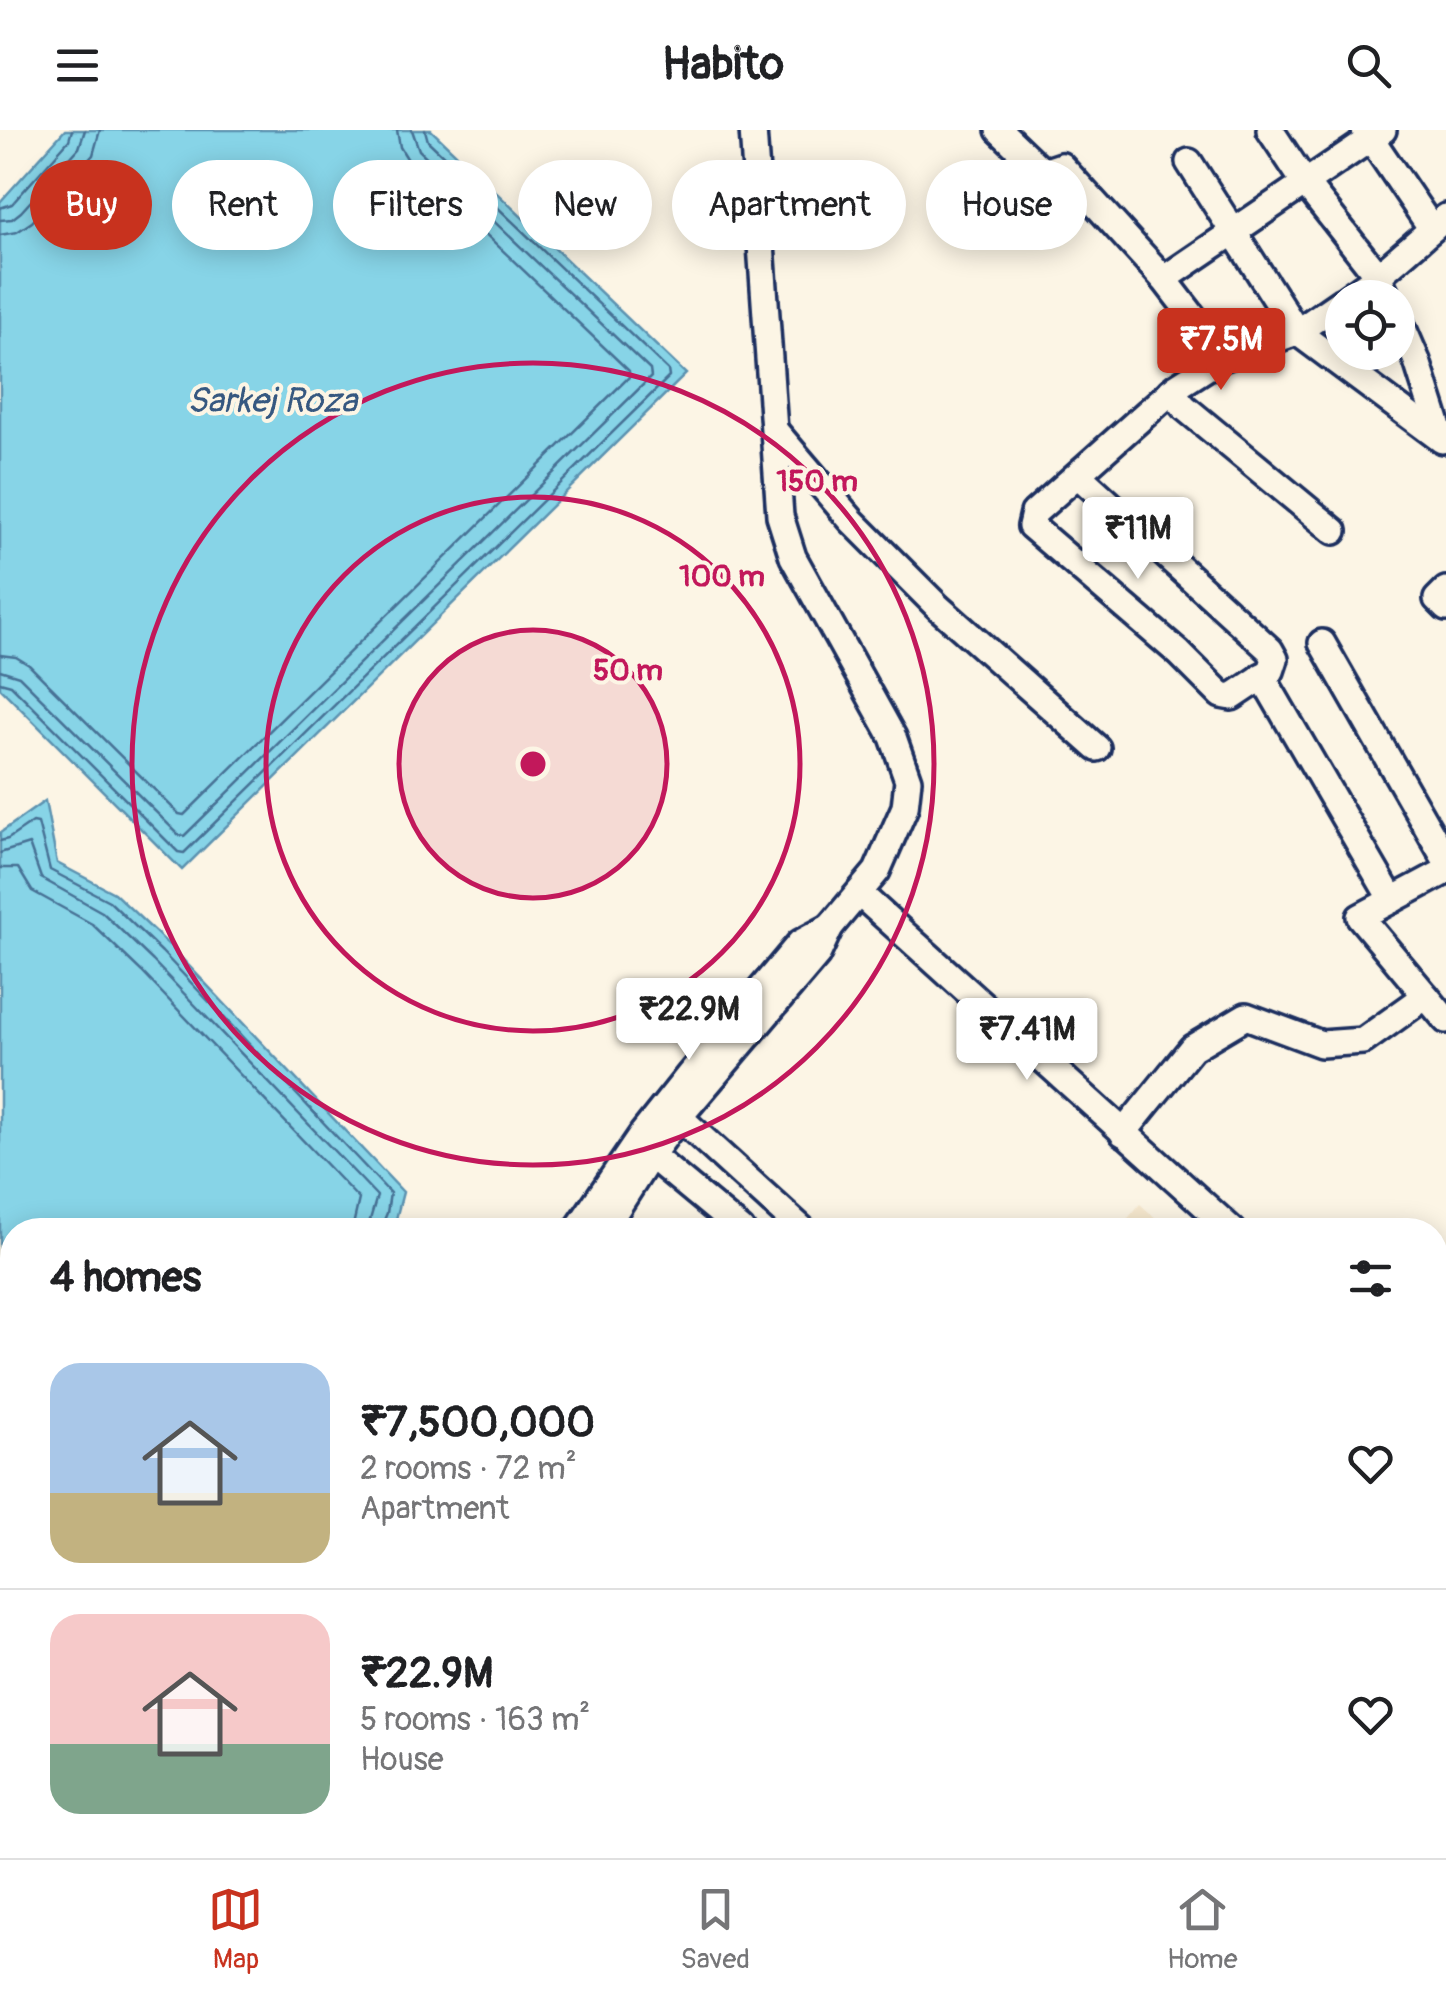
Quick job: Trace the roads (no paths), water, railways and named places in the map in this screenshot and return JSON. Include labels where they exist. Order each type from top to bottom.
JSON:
[{"type":"street","points":[[588,1218],[745,1025],[817,954],[830,927],[860,894],[894,838],[905,807],[908,780],[894,738],[787,540],[780,516],[753,130]]},
{"type":"street","points":[[999,130],[1043,172],[1060,166],[1164,279],[1214,344],[1220,359]]},
{"type":"street","points":[[1270,130],[1379,280]]},
{"type":"street","points":[[1164,279],[1372,133],[1439,223],[1389,280]]},
{"type":"street","points":[[1189,162],[1298,332],[1325,352]]},
{"type":"street","points":[[1078,475],[1270,650],[1276,659],[1271,671],[1232,697],[1221,695],[1179,653],[1031,526],[1034,513],[1171,391],[1220,359],[1298,332],[1325,313]]},
{"type":"street","points":[[1349,370],[1442,440],[1415,356]]},
{"type":"street","points":[[1171,391],[1334,531]]},
{"type":"street","points":[[776,432],[852,522],[926,595],[1096,748]]},
{"type":"street","points":[[1446,590],[1437,599],[1446,608]]},
{"type":"street","points":[[1322,643],[1446,860]]},
{"type":"street","points":[[1262,676],[1392,900]]},
{"type":"street","points":[[1446,870],[1360,917],[1446,1020]]},
{"type":"street","points":[[860,894],[1218,1218]]},
{"type":"street","points":[[1122,1133],[1192,1048],[1246,1016],[1321,1044],[1363,1041],[1426,996]]},
{"type":"street","points":[[608,1218],[643,1149],[680,1117],[745,1025]]},
{"type":"street","points":[[680,1117],[790,1218]]},
{"type":"street","points":[[643,1149],[726,1218]]},
{"type":"water","name":"Sarkej Roza","points":[[65,130],[431,130],[462,160],[333,160],[333,250],[498,250],[498,194],[518,213],[518,250],[556,250],[686,374],[182,870],[0,688],[0,202],[30,169],[30,250],[152,250],[152,160],[38,160]]},
{"type":"water","points":[[45,801],[57,863],[114,893],[169,945],[403,1192],[396,1218],[0,1218],[0,833]]}]
